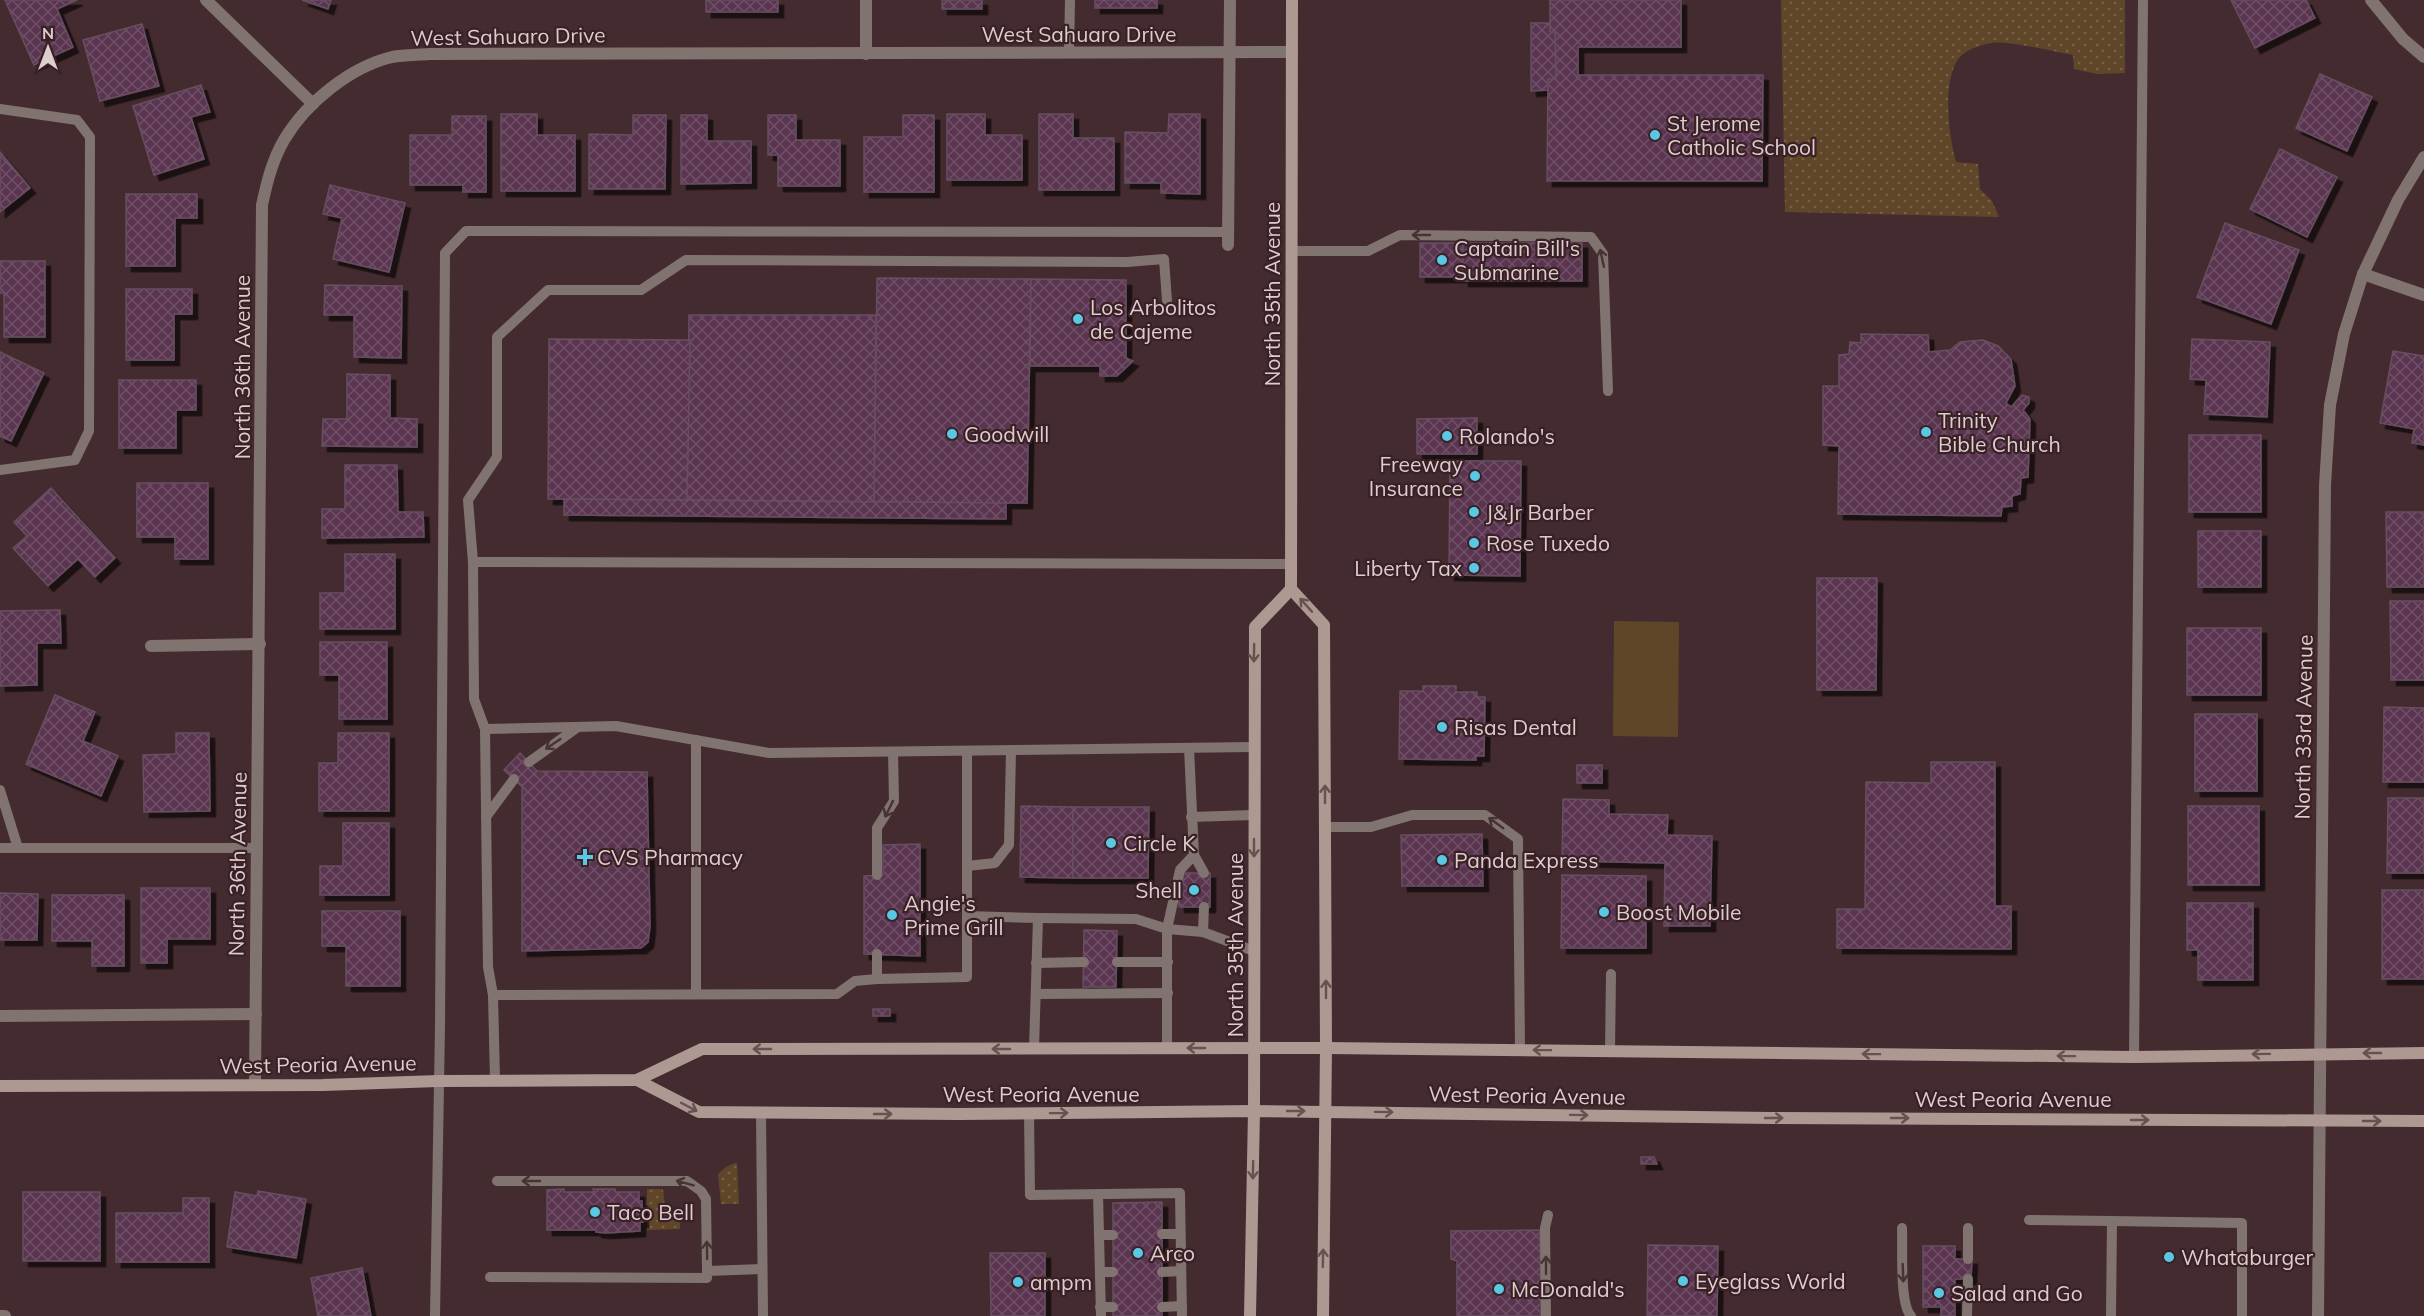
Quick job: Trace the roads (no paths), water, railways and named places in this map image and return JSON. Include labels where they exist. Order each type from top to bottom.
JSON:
[{"type":"main road","name":"North 35th Avenue","points":[[1250,1316],[1255,1048],[1253,747],[1255,627],[1291,589],[1292,0]]},
{"type":"main road","points":[[1291,589],[1324,625],[1326,1048],[1323,1316]]},
{"type":"main road","name":"West Peoria Avenue","points":[[0,1086],[323,1085],[495,1080],[638,1080],[702,1049],[1326,1048],[2134,1056],[2424,1053]]},
{"type":"main road","name":"West Peoria Avenue","points":[[638,1080],[699,1113],[1254,1111],[1771,1118],[2424,1121]]},
{"type":"street","points":[[206,0],[314,104]]},
{"type":"street","points":[[866,0],[866,54]]},
{"type":"street","points":[[1228,246],[1230,0]]},
{"type":"street","points":[[2371,0],[2403,39],[2424,57]]},
{"type":"street","name":"West Sahuaro Drive","points":[[314,104],[334,85],[362,67],[393,57],[429,54],[1292,52]]},
{"type":"street","name":"North 36th Avenue","points":[[255,1085],[262,205],[269,172],[285,139],[314,104]]},
{"type":"street","name":"North 33rd Avenue","points":[[2318,1316],[2325,485],[2330,405],[2344,334],[2363,274],[2398,200],[2424,157]]},
{"type":"street","points":[[2363,274],[2424,295]]},
{"type":"street","points":[[152,646],[260,644]]},
{"type":"street","points":[[0,1016],[256,1014]]},
{"type":"street","points":[[0,1316],[5,1316]]},
{"type":"lane","points":[[1069,52],[1070,0]]},
{"type":"lane","points":[[2134,1056],[2142,0]]},
{"type":"lane","points":[[0,109],[77,120],[90,137],[89,431],[75,460],[0,471]]},
{"type":"lane","points":[[435,1316],[445,253],[466,231],[1228,232]]},
{"type":"lane","points":[[1292,251],[1368,251],[1400,235],[1592,237],[1603,254],[1608,390]]},
{"type":"lane","points":[[495,1080],[493,995],[488,967],[485,729],[474,699],[474,562],[468,500],[497,457],[497,337],[548,290],[641,290],[686,260],[1126,262],[1164,260],[1167,300]]},
{"type":"lane","points":[[474,562],[1291,564]]},
{"type":"lane","points":[[485,729],[616,726],[769,753],[1253,747]]},
{"type":"lane","points":[[529,762],[579,727]]},
{"type":"lane","points":[[696,740],[696,993]]},
{"type":"lane","points":[[1189,748],[1194,855],[1204,873]]},
{"type":"lane","points":[[967,866],[995,863],[1010,845],[1011,750]]},
{"type":"lane","points":[[493,995],[837,994],[855,981],[967,977],[967,751]]},
{"type":"lane","points":[[877,875],[878,828],[894,801],[893,752]]},
{"type":"lane","points":[[486,817],[514,780]]},
{"type":"lane","points":[[0,790],[18,848]]},
{"type":"lane","points":[[1191,817],[1253,815]]},
{"type":"lane","points":[[1325,827],[1371,827],[1412,815],[1485,815],[1518,839],[1520,1050]]},
{"type":"lane","points":[[0,848],[256,848]]},
{"type":"lane","points":[[1167,1048],[1167,929],[1180,870],[1194,855]]},
{"type":"lane","points":[[1203,932],[1204,907]]},
{"type":"lane","points":[[967,916],[1136,919],[1167,929],[1203,932],[1254,951]]},
{"type":"lane","points":[[1034,1049],[1038,918]]},
{"type":"lane","points":[[877,954],[877,979]]},
{"type":"lane","points":[[1036,963],[1084,962]]},
{"type":"lane","points":[[1117,962],[1168,962]]},
{"type":"lane","points":[[1610,1051],[1611,974]]},
{"type":"lane","points":[[1036,994],[1168,993]]},
{"type":"lane","points":[[1029,1113],[1030,1195],[1180,1193],[1182,1311],[1162,1306]]},
{"type":"lane","points":[[761,1114],[763,1316]]},
{"type":"lane","points":[[490,1277],[707,1278],[706,1199],[701,1191],[687,1181],[496,1181]]},
{"type":"lane","points":[[1098,1194],[1101,1312],[1113,1307]]},
{"type":"lane","points":[[1546,1316],[1545,1228],[1548,1215]]},
{"type":"lane","points":[[2030,1220],[2242,1224],[2242,1316]]},
{"type":"lane","points":[[2110,1316],[2112,1221]]},
{"type":"lane","points":[[1902,1228],[1904,1298],[1907,1312],[1911,1316]]},
{"type":"lane","points":[[1968,1228],[1968,1259]]},
{"type":"lane","points":[[1162,1234],[1180,1234]]},
{"type":"lane","points":[[1099,1235],[1113,1235]]},
{"type":"lane","points":[[707,1271],[762,1269]]},
{"type":"lane","points":[[1162,1272],[1181,1271]]},
{"type":"lane","points":[[1100,1272],[1113,1272]]},
{"type":"lane","points":[[1967,1316],[1968,1280]]},
{"type":"place","name":"St Jerome Catholic School","points":[[1655,135]]},
{"type":"place","name":"Captain Bill's Submarine","points":[[1442,260]]},
{"type":"place","name":"Los Arbolitos de Cajeme","points":[[1078,319]]},
{"type":"place","name":"Trinity Bible Church","points":[[1926,432]]},
{"type":"place","name":"Goodwill","points":[[952,434]]},
{"type":"place","name":"Rolando's","points":[[1447,436]]},
{"type":"place","name":"Freeway Insurance","points":[[1475,476]]},
{"type":"place","name":"J&Jr Barber","points":[[1474,512]]},
{"type":"place","name":"Rose Tuxedo","points":[[1474,543]]},
{"type":"place","name":"Liberty Tax","points":[[1474,568]]},
{"type":"place","name":"Risas Dental","points":[[1442,727]]},
{"type":"place","name":"Circle K","points":[[1111,843]]},
{"type":"place","name":"CVS Pharmacy","points":[[585,857]]},
{"type":"place","name":"Panda Express","points":[[1442,860]]},
{"type":"place","name":"Shell","points":[[1194,890]]},
{"type":"place","name":"Boost Mobile","points":[[1604,912]]},
{"type":"place","name":"Angie's Prime Grill","points":[[892,915]]},
{"type":"place","name":"Taco Bell","points":[[595,1212]]},
{"type":"place","name":"Arco","points":[[1138,1253]]},
{"type":"place","name":"Whataburger","points":[[2169,1257]]},
{"type":"place","name":"Eyeglass World","points":[[1683,1281]]},
{"type":"place","name":"ampm","points":[[1018,1282]]},
{"type":"place","name":"McDonald's","points":[[1499,1289]]},
{"type":"place","name":"Salad and Go","points":[[1939,1293]]}]
